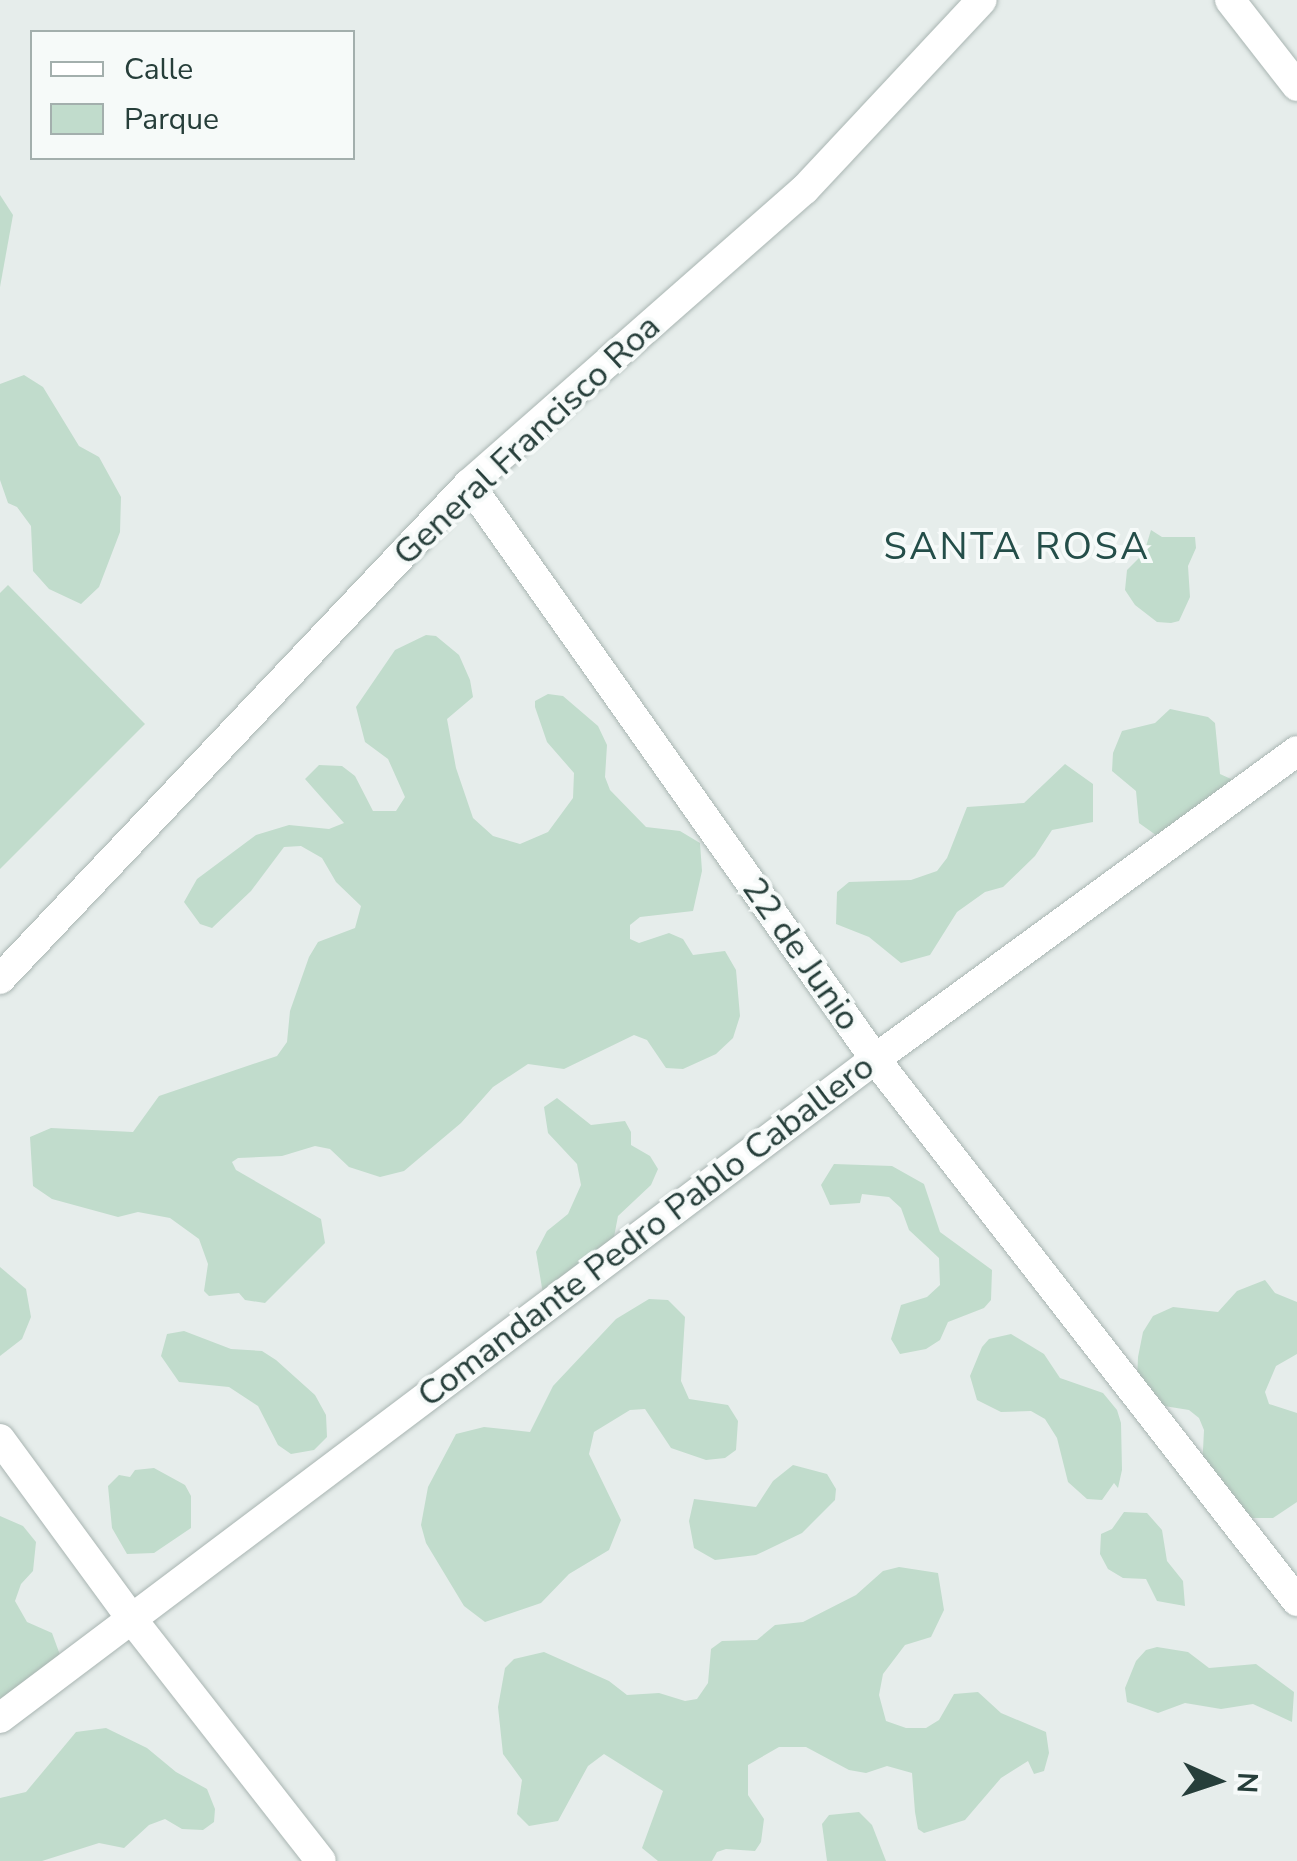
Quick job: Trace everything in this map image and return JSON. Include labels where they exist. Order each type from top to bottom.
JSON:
[{"type":"street","name":"General Francisco Roa","points":[[0,979],[469,484],[804,190],[982,0]]},
{"type":"street","points":[[1230,0],[1297,86]]},
{"type":"street","name":"22 de Junio","points":[[469,484],[875,1059],[1297,1601]]},
{"type":"street","name":"Comandante Pedro Pablo Caballero","points":[[0,1718],[875,1059],[1297,751]]},
{"type":"street","points":[[0,1439],[131,1618],[321,1861]]},
{"type":"green space","points":[[0,195],[13,215],[0,287]]},
{"type":"green space","points":[[24,375],[43,387],[79,446],[99,457],[121,497],[120,532],[99,587],[81,604],[49,589],[33,571],[31,526],[17,507],[8,503],[0,480],[0,384]]},
{"type":"green space","points":[[1151,530],[1162,537],[1195,537],[1196,548],[1188,566],[1190,597],[1179,621],[1157,622],[1135,605],[1125,590],[1127,570],[1144,553]]},
{"type":"green space","points":[[8,585],[145,724],[0,869],[0,593]]},
{"type":"green space","points":[[426,635],[436,636],[459,655],[470,680],[473,697],[447,719],[456,768],[473,818],[493,836],[520,844],[548,832],[573,798],[574,773],[547,742],[535,707],[535,701],[548,694],[563,696],[598,726],[607,745],[605,777],[610,790],[646,827],[680,831],[700,843],[702,871],[693,911],[640,917],[630,925],[630,939],[639,943],[669,933],[683,939],[693,955],[725,951],[736,970],[740,1016],[733,1038],[716,1054],[683,1069],[666,1068],[647,1040],[634,1035],[564,1069],[528,1064],[493,1087],[461,1123],[404,1171],[380,1177],[349,1167],[330,1149],[315,1146],[282,1156],[238,1158],[232,1162],[236,1170],[321,1219],[325,1243],[265,1303],[245,1300],[239,1293],[209,1296],[204,1291],[208,1264],[199,1239],[170,1218],[138,1212],[118,1217],[52,1199],[33,1186],[30,1137],[51,1128],[133,1132],[159,1096],[277,1056],[287,1042],[290,1011],[309,957],[318,942],[355,928],[361,906],[336,882],[322,858],[301,846],[284,847],[251,891],[212,928],[200,924],[184,902],[197,879],[256,835],[289,825],[329,829],[344,823],[305,779],[319,765],[342,766],[355,776],[373,811],[396,811],[405,797],[388,759],[365,742],[356,707],[395,650]]},
{"type":"green space","points":[[1170,709],[1208,717],[1215,723],[1220,774],[1231,779],[1229,800],[1167,843],[1139,823],[1136,791],[1112,771],[1113,753],[1122,731],[1155,723]]},
{"type":"green space","points":[[1065,764],[1093,784],[1093,822],[1052,830],[1035,856],[1003,887],[985,892],[957,912],[930,955],[901,963],[869,937],[836,924],[837,892],[849,882],[911,880],[937,871],[947,858],[967,807],[1024,803]]},
{"type":"green space","points":[[557,1098],[591,1125],[625,1121],[631,1132],[631,1145],[650,1156],[658,1169],[651,1185],[618,1216],[614,1237],[543,1294],[536,1252],[547,1231],[568,1214],[581,1185],[577,1164],[548,1133],[544,1107]]},
{"type":"green space","points":[[834,1164],[892,1166],[924,1184],[940,1232],[992,1270],[991,1300],[984,1308],[948,1322],[940,1340],[926,1349],[900,1354],[891,1339],[901,1305],[927,1297],[940,1285],[939,1258],[909,1230],[901,1208],[889,1197],[862,1194],[860,1203],[830,1205],[821,1185]]},
{"type":"green space","points":[[0,1267],[26,1289],[31,1317],[22,1339],[0,1356]]},
{"type":"green space","points":[[1265,1280],[1275,1293],[1297,1302],[1297,1354],[1276,1366],[1265,1392],[1269,1404],[1297,1413],[1297,1502],[1273,1518],[1243,1518],[1201,1490],[1204,1430],[1199,1418],[1189,1410],[1158,1405],[1137,1381],[1138,1357],[1143,1332],[1153,1316],[1173,1307],[1218,1312],[1237,1291]]},
{"type":"green space","points":[[649,1299],[668,1300],[685,1317],[681,1381],[689,1399],[728,1405],[738,1421],[736,1450],[725,1458],[706,1460],[671,1448],[645,1409],[630,1410],[594,1432],[589,1454],[621,1520],[609,1550],[569,1574],[541,1603],[485,1622],[464,1606],[426,1543],[421,1525],[428,1487],[456,1434],[484,1427],[530,1432],[553,1386],[616,1319]]},
{"type":"green space","points":[[184,1331],[231,1349],[262,1351],[276,1360],[315,1395],[326,1415],[327,1437],[314,1450],[291,1454],[278,1445],[258,1406],[229,1387],[179,1382],[161,1356],[167,1334]]},
{"type":"green space","points":[[1011,1334],[1044,1354],[1060,1378],[1103,1393],[1117,1410],[1122,1470],[1118,1488],[1114,1483],[1102,1500],[1087,1499],[1068,1482],[1057,1438],[1045,1419],[1031,1411],[1001,1412],[977,1400],[970,1376],[982,1347],[989,1339]]},
{"type":"green space","points":[[793,1465],[827,1474],[836,1489],[835,1500],[802,1533],[756,1555],[715,1560],[694,1548],[689,1521],[694,1499],[756,1507],[773,1481]]},
{"type":"green space","points":[[154,1468],[185,1485],[191,1496],[191,1528],[154,1553],[127,1554],[112,1528],[108,1486],[119,1475],[130,1477],[135,1470]]},
{"type":"green space","points":[[1124,1512],[1147,1513],[1162,1530],[1167,1561],[1183,1581],[1185,1606],[1157,1601],[1146,1579],[1123,1578],[1108,1569],[1100,1554],[1101,1534],[1112,1529]]},
{"type":"green space","points":[[0,1516],[23,1526],[36,1542],[33,1571],[21,1584],[15,1601],[27,1622],[52,1633],[67,1674],[0,1700]]},
{"type":"green space","points":[[899,1567],[938,1573],[944,1610],[931,1637],[905,1645],[883,1674],[879,1695],[886,1721],[906,1728],[926,1728],[939,1720],[954,1694],[978,1692],[1001,1713],[1046,1732],[1049,1753],[1044,1771],[1034,1774],[1028,1761],[1001,1778],[965,1820],[924,1833],[918,1829],[912,1773],[887,1766],[866,1773],[849,1770],[806,1747],[779,1747],[748,1765],[748,1795],[764,1819],[761,1842],[755,1851],[717,1852],[712,1861],[658,1861],[642,1848],[663,1791],[604,1754],[588,1766],[558,1821],[529,1826],[517,1814],[522,1780],[503,1754],[498,1707],[505,1668],[514,1659],[544,1652],[609,1681],[627,1695],[659,1693],[685,1701],[697,1699],[708,1683],[711,1649],[722,1641],[757,1640],[775,1625],[803,1622],[856,1595],[883,1571]]},
{"type":"green space","points":[[1157,1647],[1188,1652],[1209,1668],[1256,1664],[1294,1692],[1292,1722],[1253,1704],[1221,1709],[1185,1703],[1158,1713],[1127,1702],[1125,1688],[1136,1661],[1146,1650]]},
{"type":"green space","points":[[106,1728],[147,1748],[176,1772],[207,1789],[215,1809],[214,1822],[203,1830],[182,1829],[165,1819],[149,1825],[124,1848],[99,1843],[42,1861],[0,1861],[0,1798],[26,1792],[76,1732]]},
{"type":"green space","points":[[859,1812],[872,1825],[886,1861],[827,1861],[822,1824],[829,1815]]},
{"type":"district","name":"SANTA ROSA","points":[[1017,547]]}]
